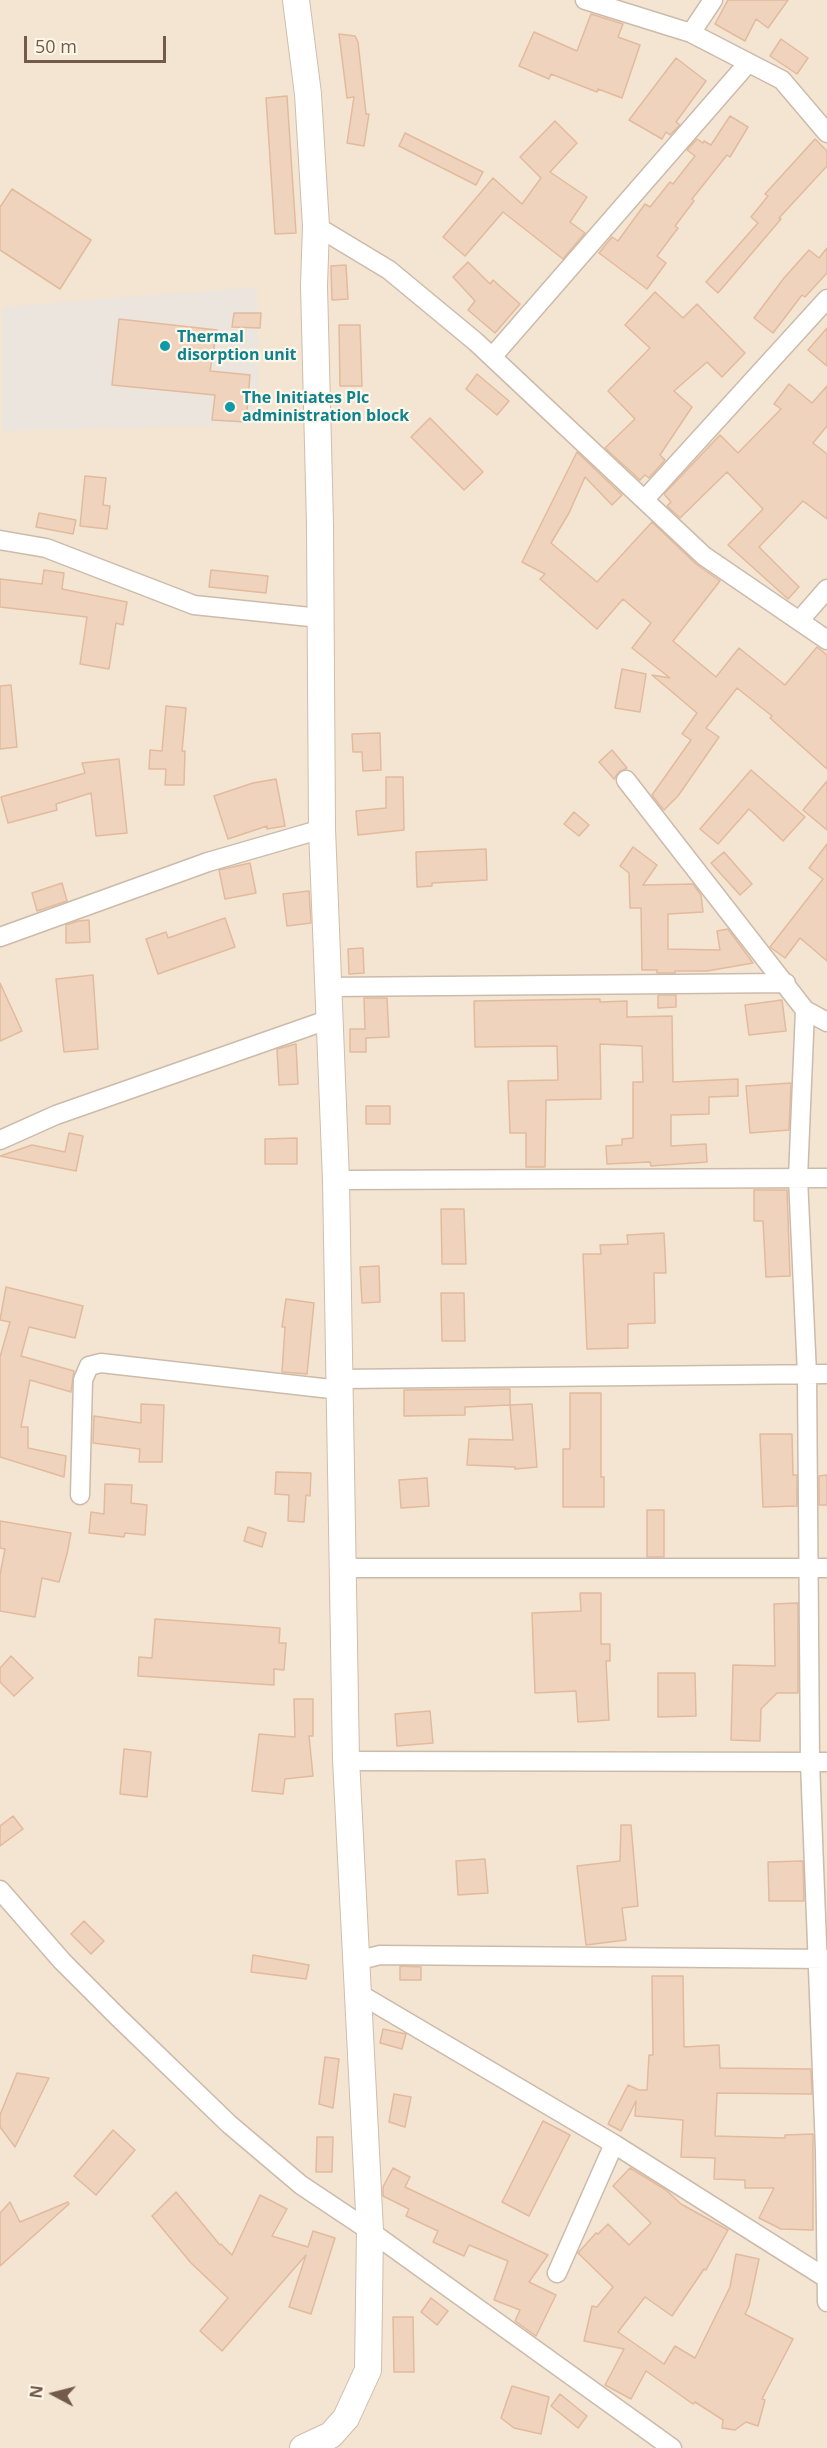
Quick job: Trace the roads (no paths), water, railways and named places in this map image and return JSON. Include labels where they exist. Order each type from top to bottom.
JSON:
[{"type":"street","points":[[296,0],[308,94],[316,226],[314,286],[320,525],[322,829],[336,1180],[346,1761],[370,2231],[368,2370],[346,2418],[331,2435],[303,2448]]},
{"type":"street","points":[[585,0],[691,33],[782,80],[827,133]]},
{"type":"street","points":[[691,33],[713,0]]},
{"type":"street","points":[[492,357],[748,63]]},
{"type":"street","points":[[316,226],[389,270],[492,357],[704,556],[827,640]]},
{"type":"street","points":[[645,499],[827,299]]},
{"type":"street","points":[[0,540],[46,548],[194,605],[320,618]]},
{"type":"street","points":[[799,621],[827,589]]},
{"type":"street","points":[[626,780],[805,1010],[827,1022]]},
{"type":"street","points":[[0,937],[208,862],[322,829]]},
{"type":"street","points":[[328,987],[786,983]]},
{"type":"street","points":[[805,1010],[798,1178],[819,1568],[819,1762],[827,2302]]},
{"type":"street","points":[[0,1140],[56,1115],[330,1019]]},
{"type":"street","points":[[336,1180],[827,1178]]},
{"type":"street","points":[[80,1495],[83,1380],[90,1366],[101,1364],[340,1384],[827,1374]]},
{"type":"street","points":[[342,1568],[819,1568]]},
{"type":"street","points":[[346,1761],[819,1762]]},
{"type":"street","points":[[0,1890],[62,1961],[229,2124],[301,2185],[370,2231],[672,2448]]},
{"type":"street","points":[[356,1961],[380,1954],[823,1959]]},
{"type":"street","points":[[358,1993],[614,2144],[826,2278]]},
{"type":"street","points":[[557,2273],[614,2144]]},
{"type":"place","name":"Thermal disorption unit","points":[[165,346]]},
{"type":"place","name":"The Initiates Plc administration block","points":[[230,407]]}]
